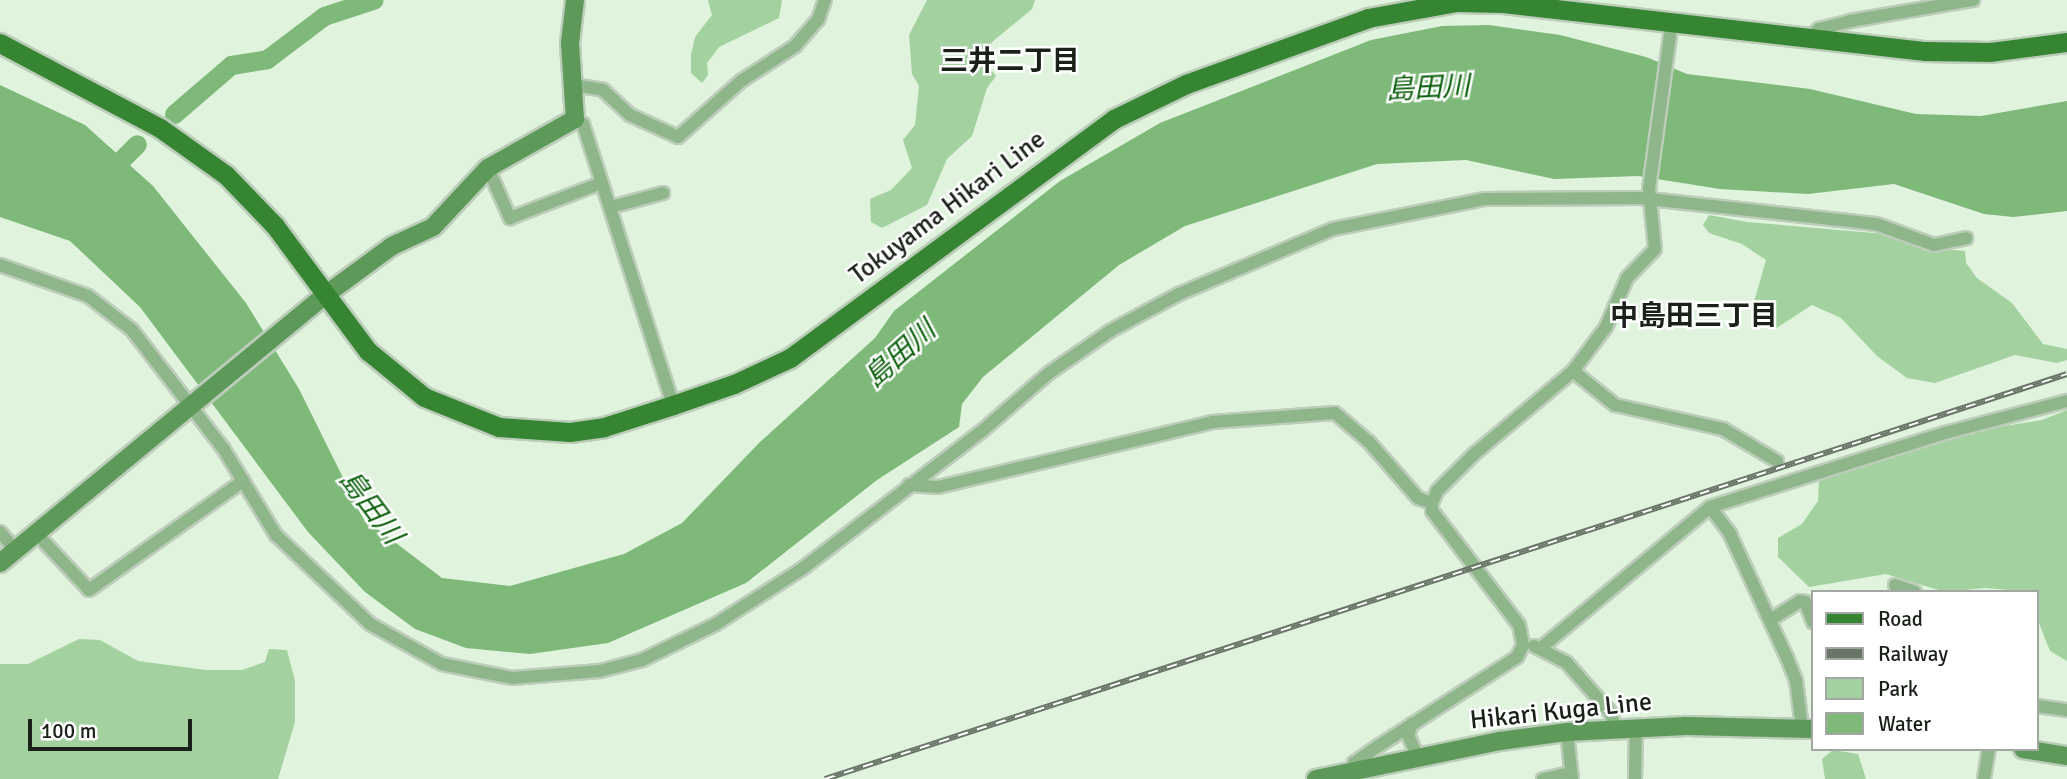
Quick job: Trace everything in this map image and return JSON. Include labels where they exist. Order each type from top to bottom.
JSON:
[{"type":"main road","name":"Tokuyama Hikari Line","points":[[0,43],[192,148],[226,175],[275,226],[319,300],[395,377],[462,416],[499,427],[570,432],[604,427],[673,405],[733,384],[790,358],[1080,141],[1163,94],[1355,22],[1406,8],[1456,2],[1553,3],[1670,29],[1810,38],[1925,51],[1990,52],[2067,42]]},
{"type":"street","points":[[575,0],[570,43],[575,119]]},
{"type":"street","points":[[573,85],[603,89],[630,115],[670,135],[685,135],[707,108],[795,46],[818,20],[825,0]]},
{"type":"street","points":[[1810,38],[1819,29],[1850,21],[1973,0]]},
{"type":"street","points":[[1352,771],[1354,763],[1517,657],[1523,645],[1519,625],[1432,510],[1432,503],[1437,491],[1482,447],[1573,370],[1606,327],[1622,286],[1655,249],[1650,194],[1670,29]]},
{"type":"street","points":[[0,563],[190,402],[319,300],[393,246],[433,227],[488,168],[575,119]]},
{"type":"street","points":[[575,119],[583,124],[673,405]]},
{"type":"street","points":[[488,168],[510,218],[601,183]]},
{"type":"street","points":[[611,208],[663,193]]},
{"type":"street","points":[[0,265],[88,296],[111,310],[190,402],[293,555],[370,624],[442,664],[512,678],[600,671],[642,660],[716,624],[802,569],[982,431],[1049,373],[1146,309],[1322,234],[1444,204],[1484,199],[1650,194],[1875,224],[1934,245],[1966,238]]},
{"type":"street","points":[[1573,370],[1615,405],[1659,411],[1723,429],[1777,461]]},
{"type":"street","points":[[1542,647],[1710,507],[1945,433],[2067,401]]},
{"type":"street","points":[[909,485],[938,487],[1212,422],[1335,413],[1361,434],[1418,498],[1432,503]]},
{"type":"street","points":[[35,532],[89,590],[243,481]]},
{"type":"street","points":[[1710,507],[1730,534],[1770,620],[1796,680],[1808,728]]},
{"type":"street","points":[[0,532],[15,550]]},
{"type":"street","points":[[1895,585],[1909,590]]},
{"type":"street","points":[[1770,620],[1800,601],[1805,601],[1812,619]]},
{"type":"street","points":[[1523,645],[1542,647],[1566,662],[1611,713],[1615,729]]},
{"type":"street","points":[[2039,706],[2067,710]]},
{"type":"street","points":[[1412,724],[1408,735],[1418,757]]},
{"type":"street","points":[[1634,779],[1636,728]]},
{"type":"street","name":"Hikari Kuga Line","points":[[1316,779],[1418,757],[1567,733],[1636,728],[1808,728]]},
{"type":"street","points":[[1543,779],[1572,776],[1567,733]]},
{"type":"street","points":[[1984,779],[1989,751]]},
{"type":"street","points":[[2036,751],[2067,756]]},
{"type":"green space","points":[[708,0],[782,0],[779,18],[719,47],[707,63],[708,75],[702,83],[691,73],[691,55],[695,37],[712,15]]},
{"type":"green space","points":[[927,0],[1035,0],[1032,9],[992,42],[986,64],[996,76],[987,88],[972,136],[947,159],[927,205],[882,228],[871,222],[870,199],[891,190],[912,168],[903,140],[915,125],[919,86],[912,74],[909,35]]},
{"type":"green space","points":[[1709,215],[1747,222],[1885,234],[1917,247],[1965,251],[1966,263],[1977,278],[2012,303],[2043,344],[2067,349],[2067,360],[2057,363],[2015,355],[1935,383],[1907,378],[1877,356],[1841,318],[1812,305],[1775,329],[1759,322],[1754,302],[1766,260],[1742,244],[1709,233],[1703,225]]},
{"type":"green space","points":[[2067,410],[2067,661],[2050,651],[2039,623],[2039,590],[1938,590],[1886,574],[1809,587],[1778,557],[1778,538],[1802,524],[1818,501],[1819,481],[1824,476],[1968,432],[2042,420]]},
{"type":"green space","points":[[79,639],[100,640],[138,661],[206,670],[242,670],[265,662],[269,649],[287,650],[295,681],[295,722],[278,779],[0,779],[0,664],[28,664]]},
{"type":"green space","points":[[1832,751],[1858,754],[1866,779],[1825,779],[1822,759]]},
{"type":"water","name":"島田川","points":[[1489,25],[1560,35],[1646,57],[1687,74],[1810,89],[1916,114],[1981,116],[2067,101],[2067,211],[2013,217],[1984,214],[1894,184],[1808,194],[1720,189],[1638,176],[1554,179],[1466,160],[1377,164],[1185,226],[1119,265],[983,377],[962,404],[959,427],[877,480],[746,583],[608,643],[530,654],[466,648],[415,629],[365,592],[308,532],[140,307],[70,241],[0,217],[0,85],[85,125],[153,186],[246,303],[299,389],[363,518],[442,578],[510,586],[624,554],[682,523],[760,442],[875,338],[894,311],[1060,181],[1160,123],[1371,40],[1442,26]]},
{"type":"waterway","points":[[174,114],[231,65],[267,59],[324,16],[373,0]]},
{"type":"waterway","points":[[105,176],[137,144]]},
{"type":"railway","points":[[825,779],[2067,374]]},
{"type":"district","name":"三井二丁目","points":[[1010,61]]},
{"type":"district","name":"中島田三丁目","points":[[1694,316]]}]
